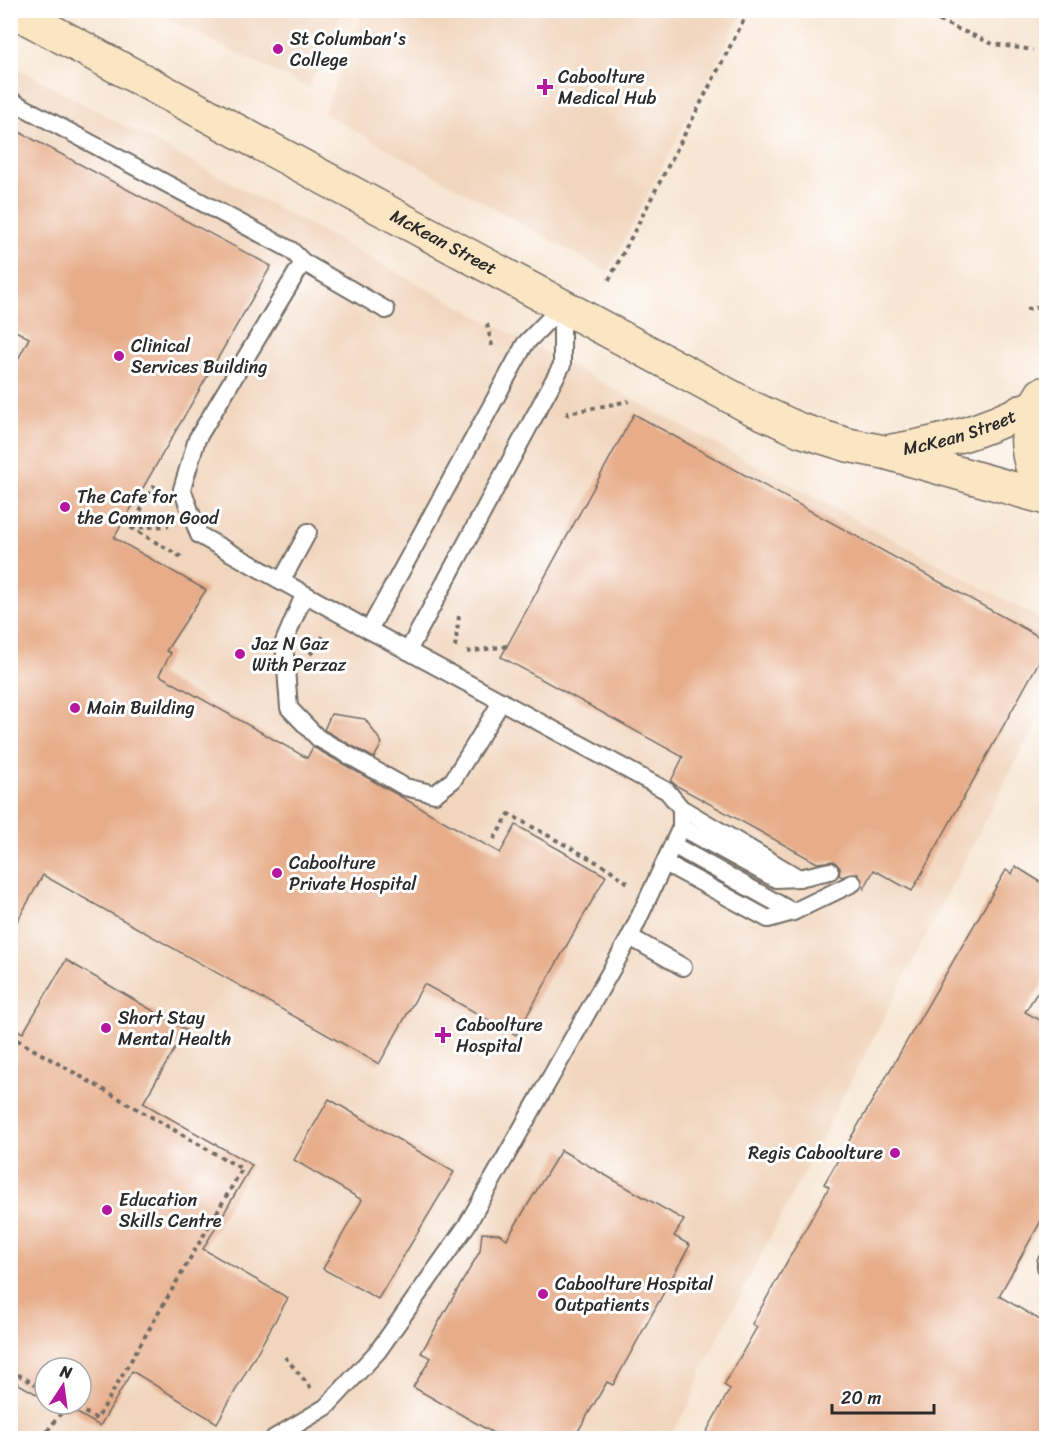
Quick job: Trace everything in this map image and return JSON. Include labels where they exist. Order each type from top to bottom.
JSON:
[{"type":"main road","name":"McKean Street","points":[[12,10],[664,362],[800,430],[848,446],[884,452],[1047,497]]},
{"type":"main road","name":"McKean Street","points":[[884,452],[943,442],[998,424],[1040,397]]},
{"type":"main road","points":[[1040,397],[1027,429],[1027,454],[1035,478],[1047,497]]},
{"type":"lane","points":[[10,100],[291,250],[303,262],[386,310]]},
{"type":"lane","points":[[303,262],[197,439],[183,489],[200,535],[304,595],[667,790],[681,808],[799,878]]},
{"type":"lane","points":[[369,630],[525,344],[562,306]]},
{"type":"lane","points":[[408,651],[562,365],[562,306]]},
{"type":"lane","points":[[281,582],[308,532]]},
{"type":"lane","points":[[304,595],[284,642],[289,708],[318,738],[405,787],[435,794],[453,780],[502,701]]},
{"type":"lane","points":[[274,1438],[326,1407],[378,1351],[467,1225],[630,937],[681,827],[681,808]]},
{"type":"lane","points":[[681,827],[776,879],[799,878],[830,871]]},
{"type":"lane","points":[[673,845],[793,912]]},
{"type":"lane","points":[[665,862],[768,919],[793,912],[853,883]]},
{"type":"lane","points":[[630,937],[683,967]]},
{"type":"path","points":[[609,280],[750,10]]},
{"type":"path","points":[[914,10],[993,45],[1033,50]]},
{"type":"path","points":[[1026,309],[1047,307]]},
{"type":"path","points":[[465,652],[507,646]]},
{"type":"path","points":[[17,1040],[242,1169],[97,1419],[91,1416]]},
{"type":"path","points":[[10,1370],[33,1383]]},
{"type":"path","points":[[42,1438],[59,1416]]},
{"type":"shaded area","points":[[364,10],[743,11],[608,272],[324,113]]},
{"type":"shaded area","name":"St Columban's College","points":[[151,11],[342,11],[309,88]]},
{"type":"shaded area","name":"Caboolture Hospital","points":[[10,64],[1046,622],[1046,703],[701,1371],[691,1401],[669,1438],[11,1438]]},
{"type":"building","points":[[10,127],[271,266],[114,538],[206,590],[166,651],[171,653],[159,675],[307,758],[313,747],[500,853],[516,825],[606,876],[516,1035],[424,984],[379,1064],[43,875],[10,934],[10,375],[29,338],[10,328]]},
{"type":"building","points":[[634,414],[1047,641],[1047,647],[912,891],[874,870],[864,889],[858,874],[853,873],[842,877],[839,875],[840,868],[834,861],[817,863],[677,786],[671,781],[683,757],[501,657]]},
{"type":"building","points":[[331,714],[365,719],[382,743],[374,758],[324,730]]},
{"type":"building","name":"Regis Caboolture","points":[[1015,866],[1047,886],[1047,977],[1025,1012],[1047,1024],[1047,1210],[999,1296],[1047,1324],[1047,1438],[703,1438],[730,1389],[724,1385],[757,1327],[752,1324],[829,1187],[824,1184],[1006,870],[1012,874]]},
{"type":"building","points":[[66,960],[186,1030],[143,1103],[252,1165],[203,1249],[288,1298],[217,1423],[132,1371],[100,1426],[82,1416],[93,1416],[93,1356],[33,1356],[33,1392],[10,1379],[10,1139],[15,1124],[10,1121],[10,1026],[23,1033]]},
{"type":"building","points":[[329,1099],[454,1172],[378,1299],[323,1269],[362,1200],[294,1160]]},
{"type":"building","name":"Caboolture Hospital Outpatients","points":[[561,1150],[684,1220],[674,1236],[690,1245],[613,1385],[607,1382],[574,1438],[502,1438],[413,1387],[431,1358],[421,1353],[480,1251],[482,1233],[499,1234],[507,1239]]},
{"type":"place","name":"St Columban's College","points":[[278,49]]},
{"type":"place","name":"Caboolture Medical Hub","points":[[545,87]]},
{"type":"place","name":"Clinical Services Building","points":[[119,356]]},
{"type":"place","name":"The Cafe for the Common Good","points":[[65,507]]},
{"type":"place","name":"Jaz N Gaz With Perzaz","points":[[240,654]]},
{"type":"place","name":"Main Building","points":[[75,708]]},
{"type":"place","name":"Caboolture Private Hospital","points":[[277,873]]},
{"type":"place","name":"Short Stay Mental Health","points":[[106,1028]]},
{"type":"place","name":"Caboolture Hospital","points":[[443,1035]]},
{"type":"place","name":"Regis Caboolture","points":[[895,1153]]},
{"type":"place","name":"Education Skills Centre","points":[[107,1210]]},
{"type":"place","name":"Caboolture Hospital Outpatients","points":[[543,1294]]}]
